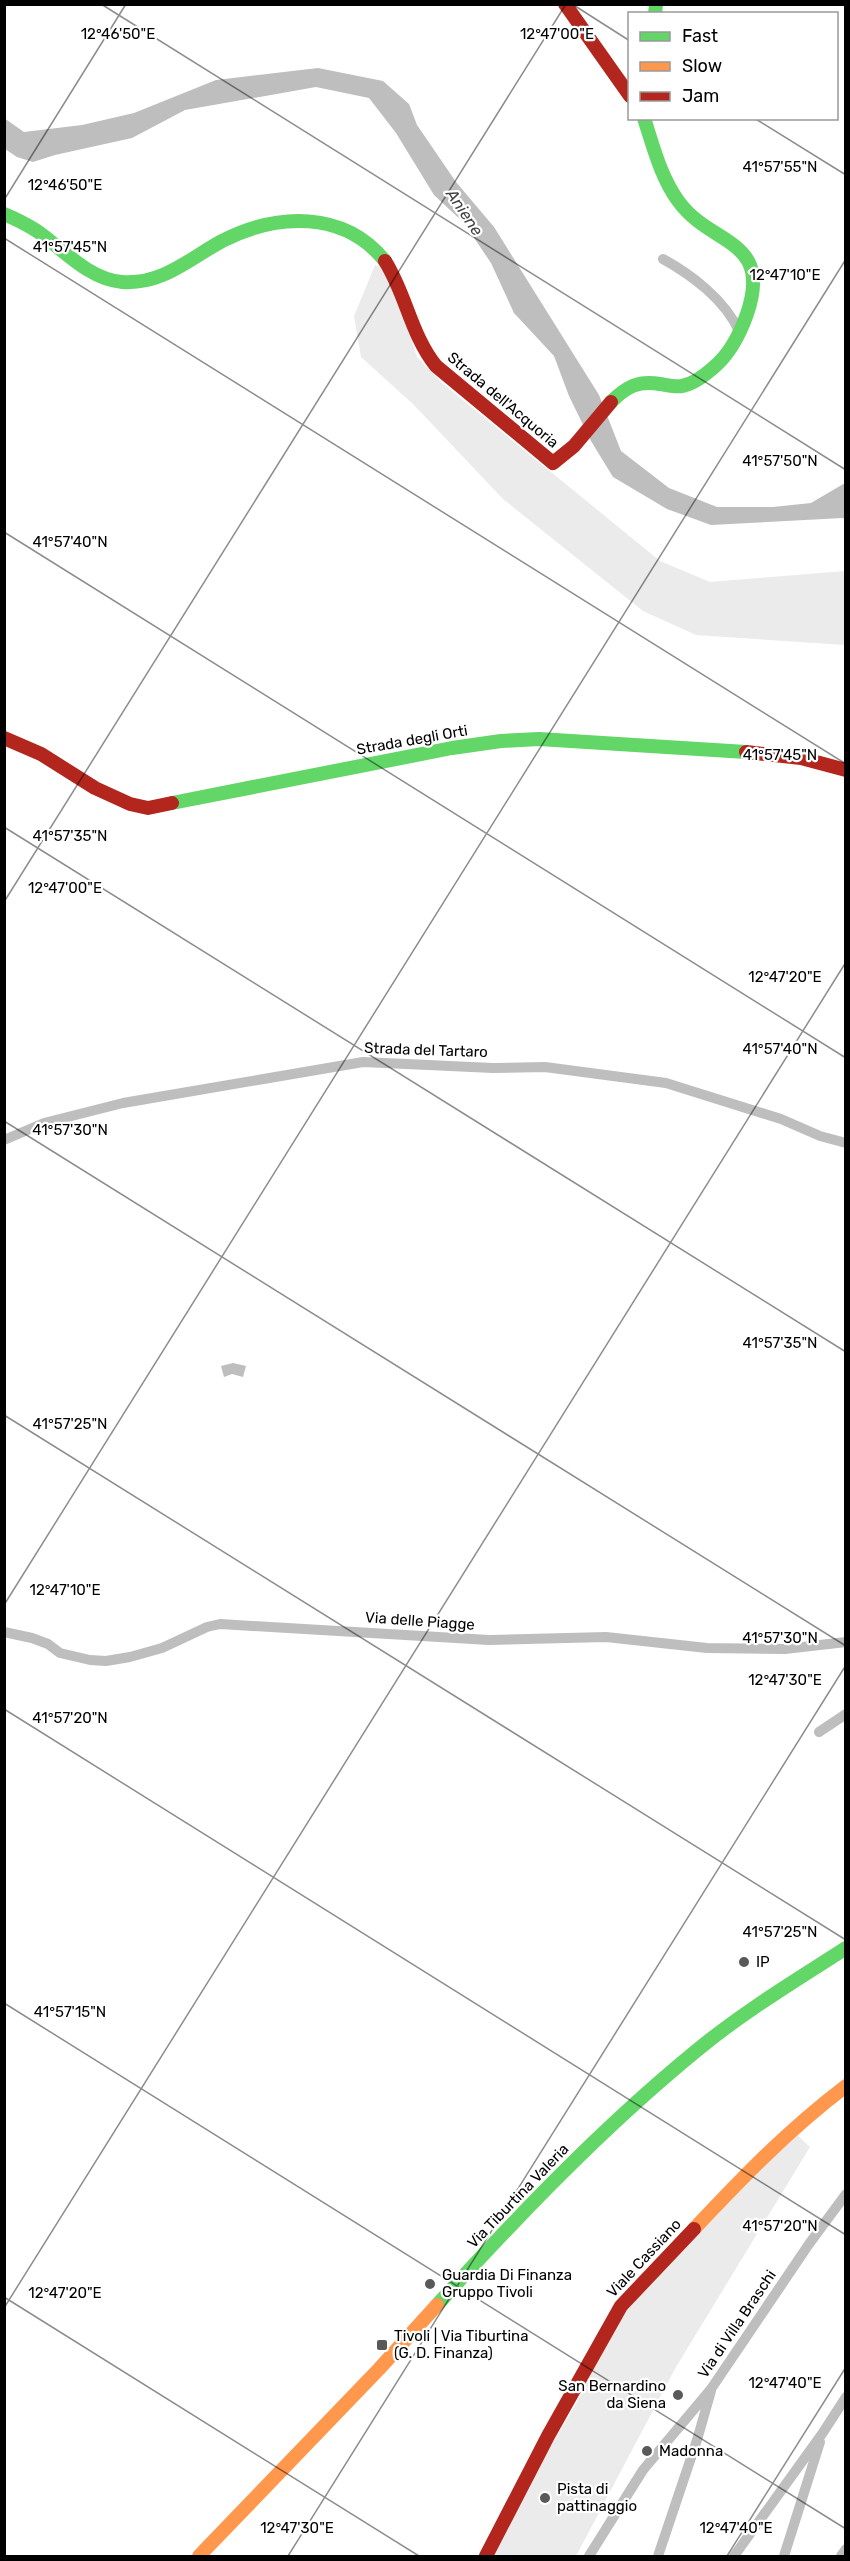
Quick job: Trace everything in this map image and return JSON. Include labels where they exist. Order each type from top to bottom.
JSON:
[{"type":"street","points":[[565,4],[628,93]]},
{"type":"street","points":[[645,120],[659,164],[680,202],[698,222],[738,248],[750,264],[754,278],[753,290],[739,331]]},
{"type":"street","name":"Strada dell'Acquoria","points":[[4,214],[26,224],[90,270],[117,281],[129,282],[154,279],[170,274],[231,237],[264,226],[311,221],[345,228],[372,244],[383,257],[404,298],[418,338],[434,363],[446,376],[553,463],[578,442],[626,389],[640,382],[675,387],[690,384],[722,360],[739,331]]},
{"type":"street","points":[[663,259],[696,281],[726,312],[739,331]]},
{"type":"street","name":"Strada degli Orti","points":[[4,738],[35,749],[112,797],[143,808],[158,807],[452,748],[539,739],[770,754],[801,758],[846,770]]},
{"type":"street","name":"Strada del Tartaro","points":[[4,1140],[44,1123],[123,1103],[363,1062],[493,1068],[545,1067],[666,1083],[781,1119],[820,1136],[846,1143]]},
{"type":"street","name":"Via delle Piagge","points":[[4,1632],[48,1644],[60,1653],[98,1661],[142,1654],[170,1645],[207,1627],[220,1624],[489,1641],[606,1636],[707,1648],[785,1649],[846,1642]]},
{"type":"street","points":[[819,1732],[846,1714]]},
{"type":"street","name":"Via Tiburtina Valeria","points":[[199,2556],[379,2369],[518,2216],[604,2132],[696,2051],[743,2015],[846,1948]]},
{"type":"street","name":"Viale Cassiano","points":[[486,2556],[553,2427],[621,2306],[770,2148],[846,2086]]},
{"type":"street","name":"Via di Villa Braschi","points":[[588,2556],[651,2459],[711,2389],[809,2244],[846,2194]]},
{"type":"street","points":[[658,2556],[697,2440],[711,2389]]},
{"type":"street","points":[[734,2556],[846,2397]]},
{"type":"street","points":[[784,2556],[822,2433]]},
{"type":"street","points":[[841,2556],[846,2549]]},
{"type":"shaded area","points":[[375,265],[388,269],[417,357],[442,383],[660,561],[710,582],[845,571],[845,645],[696,635],[643,611],[503,499],[413,404],[361,357],[354,316]]},
{"type":"shaded area","points":[[795,2133],[810,2147],[676,2367],[576,2556],[492,2556],[536,2472],[578,2400],[620,2316]]},
{"type":"water","name":"Aniene","points":[[318,68],[383,81],[409,104],[417,125],[456,182],[494,227],[599,395],[621,451],[669,488],[717,507],[773,507],[811,503],[845,483],[845,520],[843,518],[711,525],[667,509],[613,477],[591,441],[569,396],[554,356],[514,313],[491,263],[464,223],[434,195],[396,133],[369,98],[316,87],[185,110],[132,138],[33,162],[17,157],[5,149],[4,118],[24,132],[82,125],[134,113],[216,80]]},
{"type":"water","points":[[233,1363],[246,1366],[243,1377],[232,1374],[224,1377],[221,1366]]},
{"type":"traffic: fast","points":[[655,12],[656,4]]},
{"type":"traffic: fast","points":[[611,402],[622,392],[639,384],[682,386],[706,373],[719,362],[738,336],[747,314],[753,289],[752,271],[745,257],[735,246],[692,216],[673,193],[658,162],[645,120]]},
{"type":"traffic: fast","points":[[4,214],[37,231],[87,269],[110,280],[122,282],[136,282],[163,275],[222,241],[243,232],[265,225],[287,222],[309,221],[350,232],[368,244],[385,261]]},
{"type":"traffic: fast","points":[[172,803],[452,748],[501,741],[539,739],[746,752]]},
{"type":"traffic: fast","points":[[437,2305],[562,2174],[661,2080],[732,2023],[846,1948]]},
{"type":"traffic: slow","points":[[694,2229],[786,2137],[846,2086]]},
{"type":"traffic: slow","points":[[199,2556],[379,2369],[437,2305]]},
{"type":"traffic: jam","points":[[565,4],[628,93]]},
{"type":"traffic: jam","points":[[385,261],[420,341],[436,366],[553,463],[574,446],[611,402]]},
{"type":"traffic: jam","points":[[4,738],[41,754],[95,788],[130,804],[148,808],[172,803]]},
{"type":"traffic: jam","points":[[746,752],[801,758],[846,770]]},
{"type":"traffic: jam","points":[[486,2556],[548,2436],[621,2306],[694,2229]]},
{"type":"place","name":"IP","points":[[744,1962]]},
{"type":"place","name":"Guardia Di Finanza Gruppo Tivoli","points":[[430,2284]]},
{"type":"place","name":"Tivoli | Via Tiburtina (G. D. Finanza)","points":[[382,2345]]},
{"type":"place","name":"San Bernardino da Siena","points":[[678,2395]]},
{"type":"place","name":"Madonna","points":[[647,2451]]},
{"type":"place","name":"Pista di pattinaggio","points":[[545,2498]]}]
